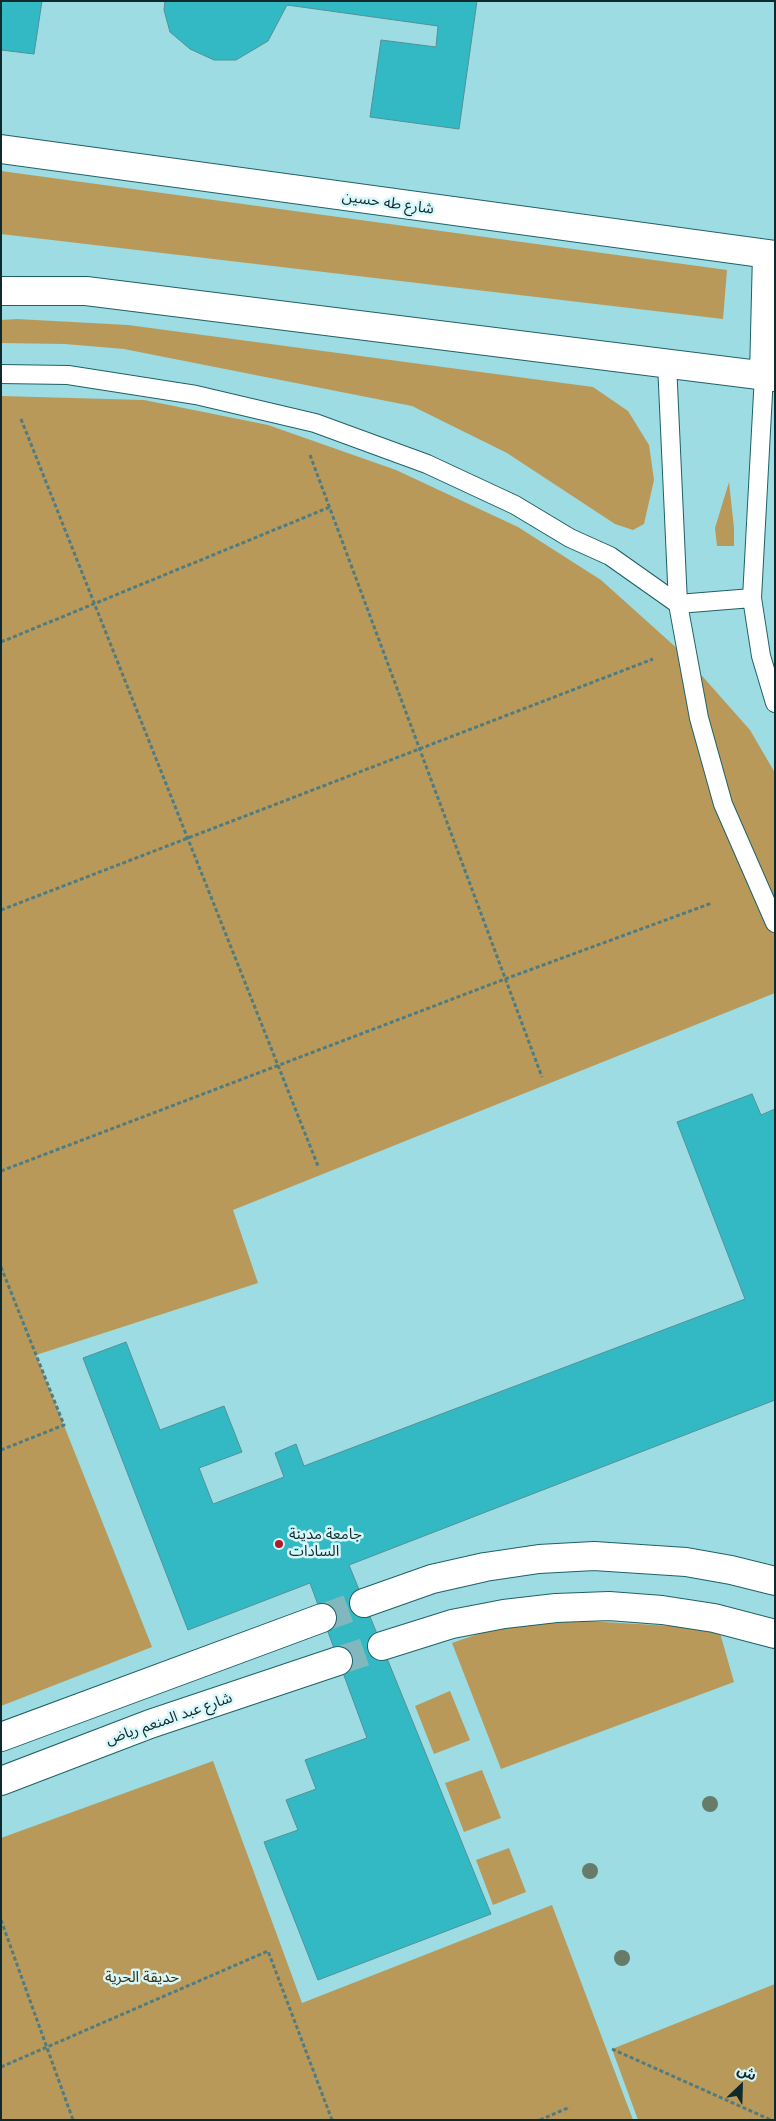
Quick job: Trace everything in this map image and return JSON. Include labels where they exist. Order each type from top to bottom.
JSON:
[{"type":"main road","name":"شارع طه حسين","points":[[1,149],[771,255]]},
{"type":"main road","points":[[1,292],[86,291],[770,376],[771,255]]},
{"type":"main road","points":[[364,1603],[432,1580],[485,1567],[539,1559],[594,1556],[686,1562],[731,1570],[775,1581]]},
{"type":"main road","points":[[382,1646],[452,1624],[504,1614],[556,1608],[609,1606],[662,1610],[714,1618],[775,1634]]},
{"type":"main road","points":[[1,1737],[322,1618]]},
{"type":"main road","name":"شارع عبد المنعم رياض","points":[[1,1781],[150,1724],[338,1661]]},
{"type":"lane","points":[[667,363],[678,604],[699,718],[723,804],[775,923]]},
{"type":"lane","points":[[1,374],[68,375],[196,395],[315,423],[427,464],[516,505],[570,538],[610,556],[678,604],[752,598]]},
{"type":"lane","points":[[770,376],[752,598],[761,656],[775,703]]},
{"type":"path","points":[[21,419],[318,1166]]},
{"type":"path","points":[[310,455],[542,1077]]},
{"type":"path","points":[[1,642],[330,507]]},
{"type":"path","points":[[1,910],[653,659]]},
{"type":"path","points":[[1,1171],[505,978],[712,903]]},
{"type":"path","points":[[1,1267],[64,1425],[1,1450]]},
{"type":"path","points":[[1,1920],[73,2120]]},
{"type":"path","points":[[1,2067],[268,1951],[332,2120]]},
{"type":"path","points":[[612,2049],[771,2120]]},
{"type":"path","points":[[540,2120],[570,2107]]},
{"type":"green space","points":[[1,171],[727,270],[723,319],[1,234]]},
{"type":"green space","points":[[17,319],[128,325],[593,387],[628,411],[649,445],[654,480],[644,524],[633,530],[615,524],[507,453],[412,406],[124,349],[65,344],[1,343],[1,320]]},
{"type":"green space","points":[[1,396],[144,400],[268,425],[396,470],[518,527],[601,580],[680,651],[750,730],[775,773],[775,993],[233,1210],[258,1283],[36,1355],[152,1647],[1,1706]]},
{"type":"green space","points":[[729,482],[734,546],[717,546],[715,528]]},
{"type":"green space","points":[[552,1619],[672,1626],[720,1633],[734,1682],[501,1769],[452,1643],[501,1626]]},
{"type":"green space","points":[[450,1691],[470,1740],[434,1754],[415,1706]]},
{"type":"green space","name":"حديقة الحرية","points":[[213,1761],[302,2003],[552,1905],[633,2120],[1,2120],[1,1838]]},
{"type":"green space","points":[[482,1770],[501,1818],[464,1832],[445,1783]]},
{"type":"green space","points":[[509,1848],[526,1892],[493,1905],[476,1860]]},
{"type":"green space","points":[[775,1984],[775,2120],[638,2120],[612,2049]]},
{"type":"building","points":[[1,1],[42,1],[34,54],[1,50]]},
{"type":"building","points":[[165,1],[477,1],[459,129],[370,117],[381,40],[436,47],[438,26],[287,5],[268,41],[236,60],[214,60],[190,49],[170,32],[164,10]]},
{"type":"building","name":"جامعة مدينة السادات","points":[[752,1094],[761,1115],[775,1109],[775,1400],[349,1565],[491,1914],[318,1980],[264,1842],[298,1830],[286,1800],[316,1789],[305,1760],[367,1738],[310,1583],[188,1630],[83,1358],[126,1342],[160,1430],[224,1406],[242,1452],[199,1468],[213,1504],[284,1477],[275,1453],[296,1444],[304,1466],[745,1299],[677,1122]]},
{"type":"tunnel","points":[[322,1618],[364,1603]]},
{"type":"tunnel","points":[[338,1661],[382,1646]]},
{"type":"place","name":"جامعة مدينة السادات","points":[[279,1544]]}]
